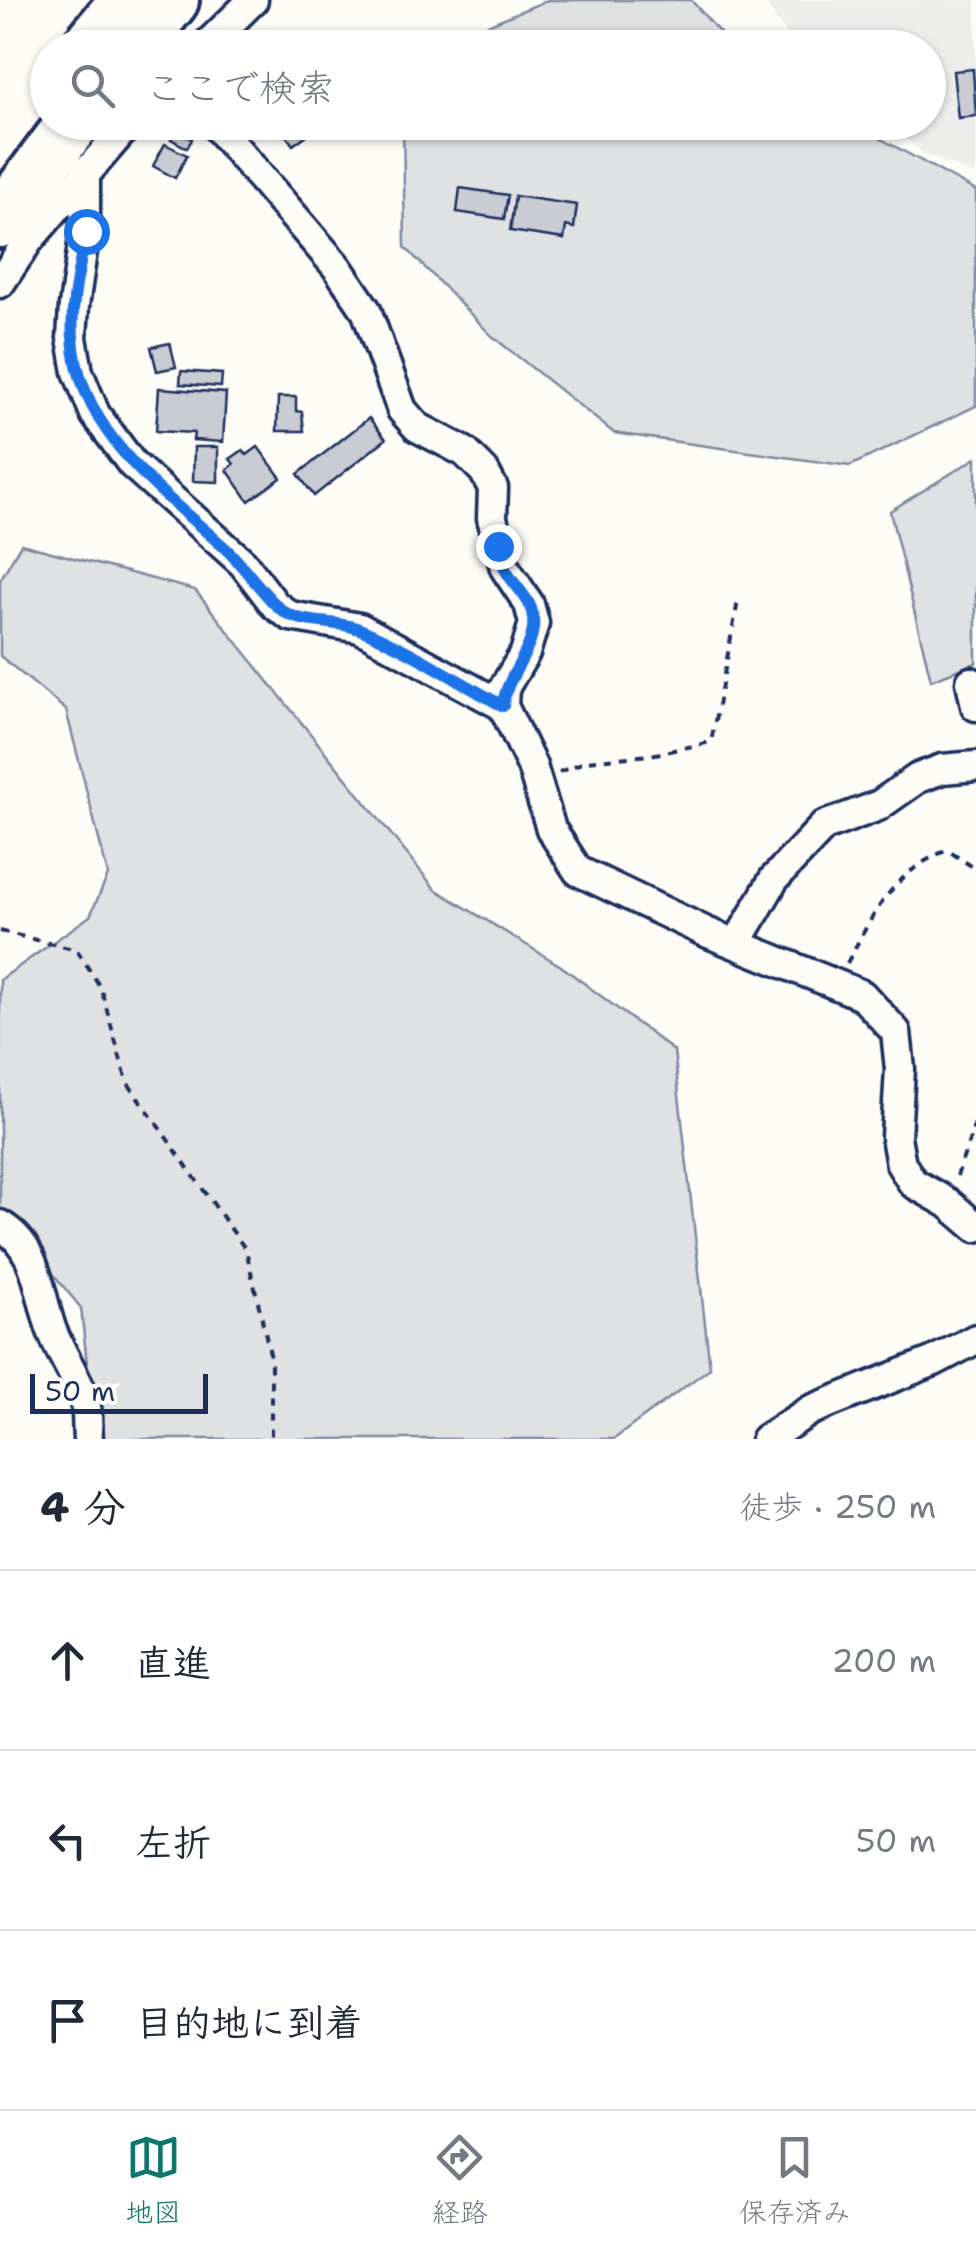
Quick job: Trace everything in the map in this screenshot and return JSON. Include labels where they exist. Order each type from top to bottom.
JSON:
[{"type":"highway","points":[[102,30],[126,0]]},
{"type":"highway","points":[[148,30],[172,0]]},
{"type":"highway","points":[[0,163],[30,123]]},
{"type":"highway","points":[[0,221],[80,146]]},
{"type":"street","points":[[222,30],[253,0]]},
{"type":"street","points":[[229,140],[313,238],[366,310],[402,410],[418,426],[465,452],[494,488],[492,518],[504,568],[529,604],[534,623],[525,653],[504,688],[503,706],[536,782],[551,829],[578,871],[706,932],[862,995],[896,1032],[900,1069],[896,1137],[901,1164],[913,1183],[948,1203],[976,1227]]},
{"type":"street","points":[[0,282],[28,242],[80,146]]},
{"type":"street","points":[[80,146],[86,231],[72,338],[78,372],[95,414],[132,464],[242,563],[290,616],[360,628],[503,706]]},
{"type":"street","points":[[738,943],[774,879],[824,826],[878,806],[942,768],[976,766]]},
{"type":"street","points":[[0,1224],[30,1258],[42,1284],[51,1327],[86,1405],[88,1439]]},
{"type":"street","points":[[766,1439],[812,1410],[934,1362],[976,1338]]},
{"type":"path","points":[[536,782],[587,761],[651,755],[710,742],[738,601]]},
{"type":"path","points":[[836,983],[882,898],[924,860],[947,850],[976,869]]},
{"type":"path","points":[[0,931],[77,950],[100,989],[127,1082],[246,1250],[271,1358],[271,1439]]},
{"type":"path","points":[[948,1203],[976,1120]]},
{"type":"shaded area","points":[[548,0],[691,0],[717,30],[475,30]]},
{"type":"shaded area","points":[[763,0],[976,0],[976,175],[924,154],[907,140],[946,140],[946,30],[784,30]]},
{"type":"shaded area","points":[[403,140],[883,140],[976,191],[976,406],[850,466],[614,433],[492,336],[405,247]]},
{"type":"shaded area","points":[[976,458],[976,663],[931,680],[890,511]]},
{"type":"shaded area","points":[[21,544],[195,590],[435,889],[561,966],[674,1051],[710,1368],[614,1439],[95,1439],[81,1308],[0,1209],[0,980],[90,916],[108,875],[66,710],[0,656],[0,580]]},
{"type":"building","points":[[973,69],[976,116],[958,118],[953,71]]},
{"type":"building","points":[[173,140],[191,140],[187,148]]},
{"type":"building","points":[[165,144],[187,155],[175,178],[153,166]]},
{"type":"building","points":[[460,188],[508,195],[504,219],[457,212]]},
{"type":"building","points":[[515,196],[577,205],[574,228],[566,226],[564,239],[510,231]]},
{"type":"building","points":[[170,343],[176,367],[157,371],[151,347]]},
{"type":"building","points":[[181,371],[222,374],[221,387],[180,384]]},
{"type":"building","points":[[159,388],[226,393],[223,442],[193,440],[194,433],[156,431]]},
{"type":"building","points":[[278,397],[296,397],[296,411],[302,412],[304,431],[277,431]]},
{"type":"building","points":[[369,418],[386,439],[314,496],[298,474]]},
{"type":"building","points":[[194,447],[218,447],[218,482],[193,481]]},
{"type":"building","points":[[258,447],[281,478],[249,501],[227,470],[234,464],[230,459],[243,450],[247,455]]},
{"type":"route","points":[[86,231],[72,338],[78,372],[95,414],[132,464],[242,563],[290,616],[360,628],[503,706],[504,688],[525,653],[534,623],[529,604],[504,568],[498,546]]}]
